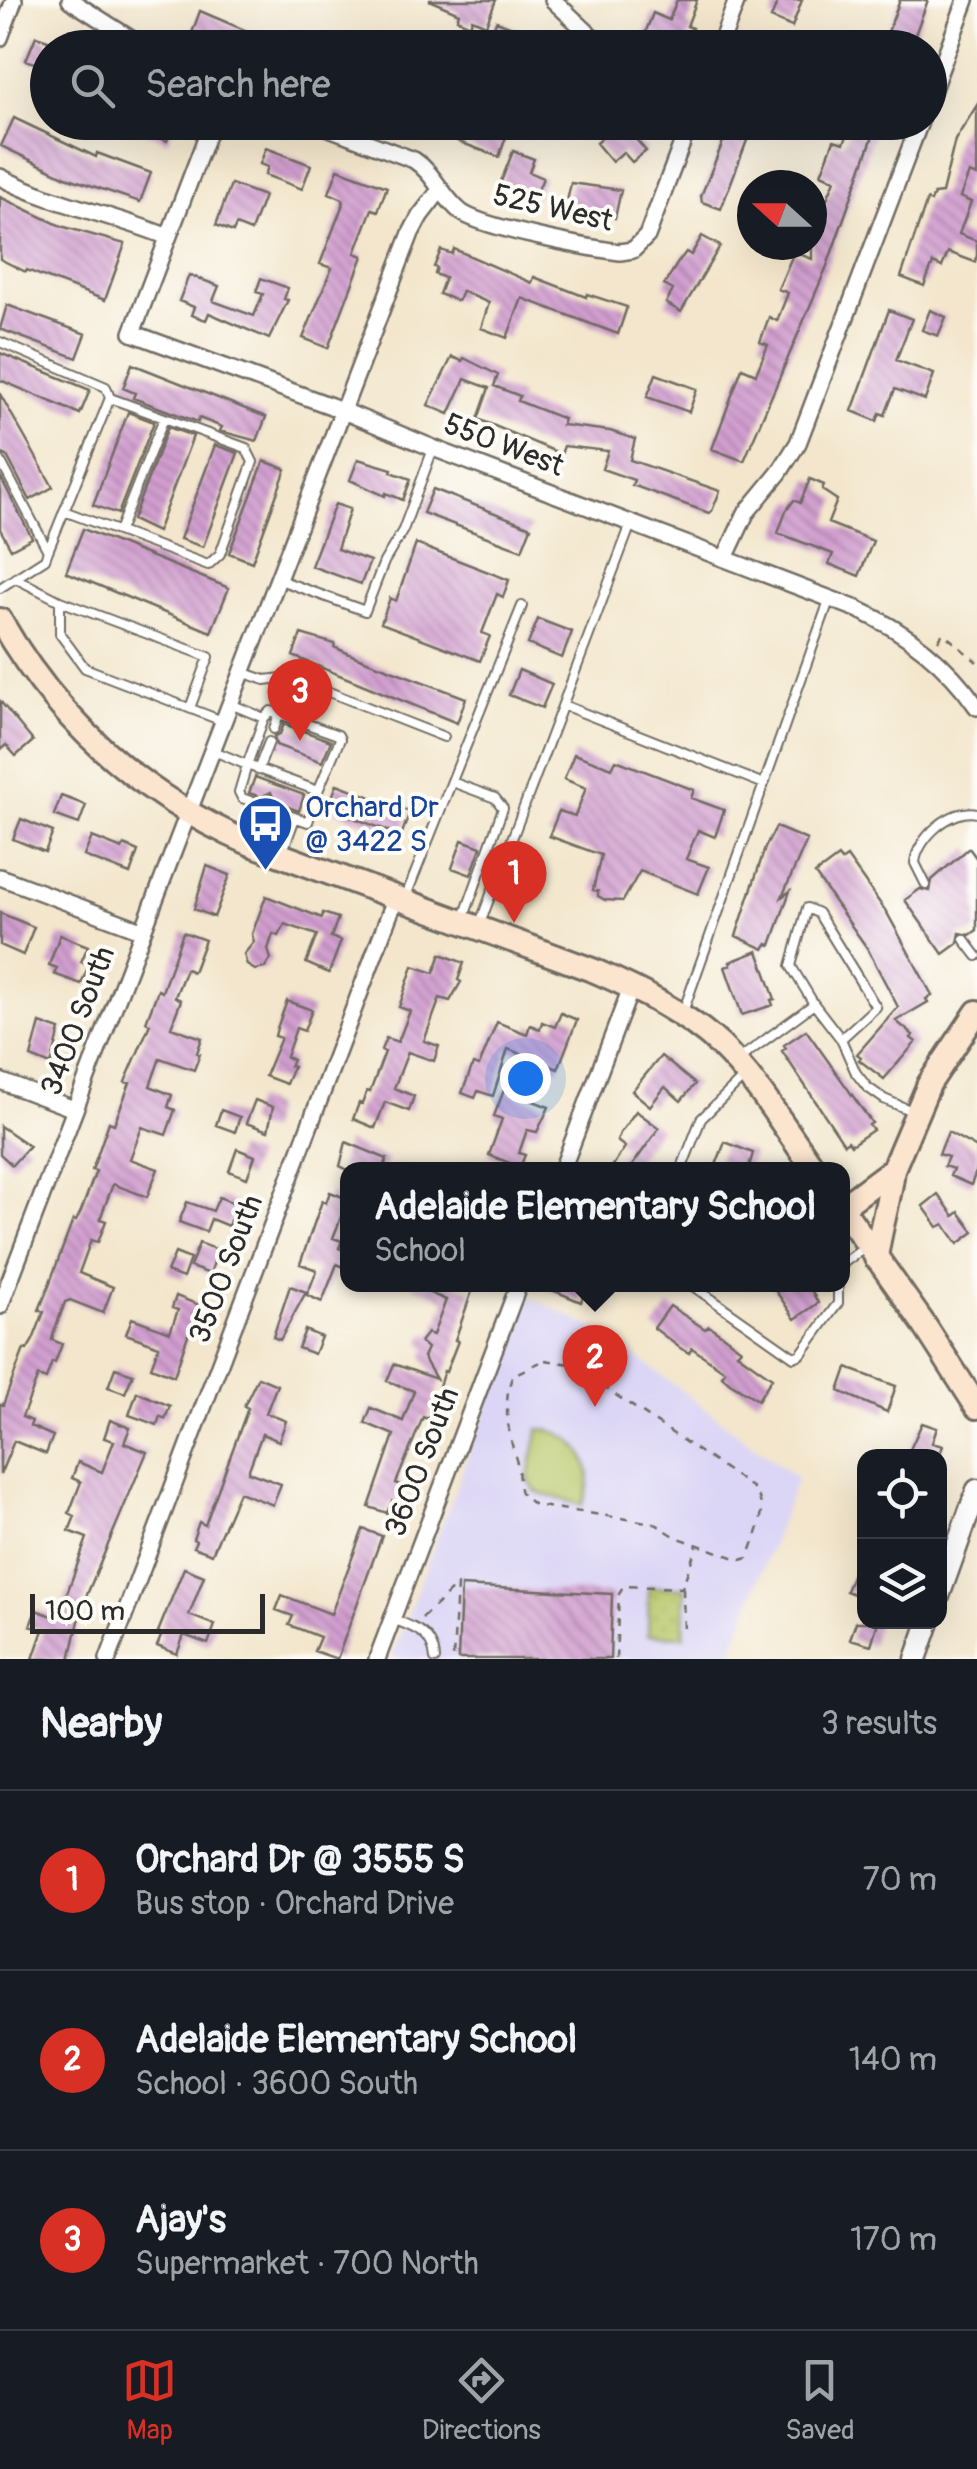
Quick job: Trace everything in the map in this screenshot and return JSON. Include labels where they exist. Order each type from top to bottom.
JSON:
[{"type":"main road","points":[[0,620],[32,670],[76,725],[124,770],[188,812],[252,844],[631,988],[682,1017],[710,1037],[740,1069],[809,1162]]},
{"type":"main road","points":[[872,1252],[890,1201],[893,1169],[915,1113],[928,1084],[975,1021]]},
{"type":"main road","points":[[850,1202],[893,1169]]},
{"type":"main road","points":[[850,1220],[924,1323],[977,1407]]},
{"type":"street","points":[[0,38],[14,0]]},
{"type":"street","points":[[70,0],[117,30]]},
{"type":"street","points":[[553,0],[585,30]]},
{"type":"street","points":[[725,30],[736,0]]},
{"type":"street","points":[[947,51],[966,0]]},
{"type":"street","points":[[0,177],[56,203],[133,223],[168,237],[205,140]]},
{"type":"street","name":"525 West","points":[[361,140],[423,166],[459,210],[484,223],[609,250],[632,250],[647,236],[683,140]]},
{"type":"street","points":[[724,558],[746,512],[798,443],[913,140]]},
{"type":"street","points":[[245,673],[415,225],[440,190]]},
{"type":"street","name":"550 West","points":[[168,237],[132,334],[856,608],[929,652],[977,707]]},
{"type":"street","name":"3400 South","points":[[0,1306],[5,1279],[245,673]]},
{"type":"street","points":[[0,877],[141,930]]},
{"type":"street","name":"3500 South","points":[[108,1659],[400,899]]},
{"type":"street","points":[[565,1162],[631,988]]},
{"type":"street","points":[[0,1081],[74,1110]]},
{"type":"street","name":"3600 South","points":[[377,1659],[516,1292]]},
{"type":"street","points":[[947,1574],[977,1490]]},
{"type":"street","points":[[916,1659],[927,1629]]},
{"type":"lane","points":[[0,342],[106,387],[110,398],[45,559],[0,588]]},
{"type":"lane","points":[[64,511],[208,565],[220,554],[253,462],[251,455],[246,448],[110,398]]},
{"type":"lane","points":[[119,532],[164,418]]},
{"type":"lane","points":[[280,580],[365,610],[434,448]]},
{"type":"lane","points":[[0,460],[48,551]]},
{"type":"lane","points":[[471,924],[562,706],[631,524]]},
{"type":"lane","points":[[16,578],[60,601],[209,658],[190,708]]},
{"type":"lane","points":[[682,1017],[830,598]]},
{"type":"lane","points":[[60,601],[60,634],[85,668],[226,722]]},
{"type":"lane","points":[[400,899],[452,782],[522,606]]},
{"type":"lane","points":[[245,673],[265,680],[290,677],[444,737]]},
{"type":"lane","points":[[233,705],[264,718]]},
{"type":"lane","points":[[562,706],[764,784]]},
{"type":"lane","points":[[271,711],[279,714],[340,739],[308,822],[267,803],[242,798],[239,792],[264,718],[271,711]]},
{"type":"lane","points":[[274,729],[279,714]]},
{"type":"lane","points":[[258,770],[269,742]]},
{"type":"lane","points":[[214,751],[275,780],[318,792]]},
{"type":"lane","points":[[452,782],[495,798],[502,808],[471,924]]},
{"type":"lane","points":[[252,844],[267,803]]},
{"type":"lane","points":[[926,884],[915,863],[922,841],[957,814],[977,813]]},
{"type":"lane","points":[[282,856],[295,818]]},
{"type":"lane","points":[[840,1038],[876,1007],[818,913],[807,908],[791,966],[840,1038],[867,1087],[915,1113]]},
{"type":"lane","points":[[964,939],[977,956]]},
{"type":"lane","points":[[684,1162],[701,1119],[759,1042],[814,1004]]},
{"type":"lane","points":[[850,1261],[872,1252]]},
{"type":"lane","points":[[701,1292],[794,1357],[838,1303],[838,1292]]},
{"type":"lane","points":[[392,1619],[424,1634],[436,1659]]},
{"type":"path","points":[[929,652],[944,634],[977,662]]},
{"type":"path","points":[[545,1360],[570,1364],[753,1488],[762,1501],[763,1514],[748,1558],[741,1560],[676,1536],[654,1522],[528,1502],[519,1488],[518,1467],[509,1442],[510,1381],[523,1369],[545,1360]]},
{"type":"path","points":[[503,1378],[510,1381]]},
{"type":"path","points":[[682,1588],[697,1544]]},
{"type":"path","points":[[422,1618],[456,1585],[454,1659]]},
{"type":"path","points":[[616,1659],[619,1594],[623,1586],[685,1588],[684,1636]]},
{"type":"shaded area","points":[[529,1296],[609,1336],[797,1478],[729,1659],[391,1659]]},
{"type":"green space","points":[[539,1429],[566,1437],[583,1454],[589,1478],[582,1505],[536,1492],[528,1479]]},
{"type":"green space","points":[[649,1587],[685,1588],[684,1636],[648,1635]]},
{"type":"building","points":[[429,0],[496,0],[486,25],[472,19],[470,25],[457,19],[459,13]]},
{"type":"building","points":[[677,0],[697,0],[687,26],[691,30],[646,30],[653,13],[669,20]]},
{"type":"building","points":[[778,0],[802,0],[792,27],[771,18]]},
{"type":"building","points":[[900,0],[928,0],[917,30],[889,30]]},
{"type":"building","points":[[200,11],[245,30],[193,30]]},
{"type":"building","points":[[496,21],[520,30],[493,30]]},
{"type":"building","points":[[977,105],[977,176],[969,173],[960,197],[971,202],[959,234],[977,241],[975,262],[948,252],[942,267],[933,263],[924,286],[901,277],[927,200],[931,202],[934,194],[942,193],[955,140]]},
{"type":"building","points":[[14,118],[30,126],[30,140],[60,140],[96,157],[97,153],[151,173],[140,202],[66,177],[1,146]]},
{"type":"building","points":[[457,140],[505,140],[499,157]]},
{"type":"building","points":[[637,140],[646,151],[632,162],[623,152],[612,162],[596,143]]},
{"type":"building","points":[[724,140],[747,140],[721,209],[702,202]]},
{"type":"building","points":[[834,140],[872,140],[827,266],[744,461],[712,449],[742,368],[756,374],[768,345],[760,342],[769,317],[777,321],[788,293],[778,289],[791,260],[827,260],[827,199],[835,180],[823,170]]},
{"type":"building","points":[[266,148],[311,165],[302,189],[265,175],[268,167],[260,164]]},
{"type":"building","points":[[513,151],[534,159],[529,172],[543,178],[535,197],[500,184]]},
{"type":"building","points":[[338,169],[387,187],[378,211],[372,209],[355,253],[363,256],[328,348],[303,338],[332,268],[320,264],[343,204],[343,199],[329,193]]},
{"type":"building","points":[[571,183],[621,190],[615,218],[566,206]]},
{"type":"building","points":[[231,184],[264,196],[251,231],[236,225],[233,232],[216,225]]},
{"type":"building","points":[[0,197],[61,226],[125,244],[105,300],[0,259]]},
{"type":"building","points":[[702,236],[720,246],[681,312],[666,303],[673,290],[664,285]]},
{"type":"building","points":[[454,249],[532,283],[534,277],[586,297],[587,294],[627,307],[618,334],[522,298],[507,338],[481,328],[489,303],[462,291],[458,301],[439,294],[445,278],[435,274],[434,267],[441,250],[452,254]]},
{"type":"building","points":[[189,275],[219,286],[213,301],[254,316],[263,294],[256,292],[261,278],[288,288],[284,299],[288,300],[269,339],[209,313],[206,320],[191,315],[194,307],[179,301]]},
{"type":"building","points":[[7,305],[86,334],[77,358],[0,329]]},
{"type":"building","points":[[889,310],[912,319],[896,360],[934,374],[925,400],[895,389],[885,415],[880,413],[877,421],[852,411]]},
{"type":"building","points":[[930,310],[946,317],[938,336],[922,330]]},
{"type":"building","points":[[0,353],[90,390],[80,414],[0,380]]},
{"type":"building","points":[[452,357],[462,361],[464,358],[498,375],[494,386],[520,396],[518,401],[564,419],[562,425],[610,431],[635,439],[630,460],[720,491],[712,511],[632,485],[634,480],[602,469],[608,451],[564,446],[561,454],[478,419],[489,388],[465,379],[449,414],[428,405]]},
{"type":"building","points":[[132,364],[266,417],[257,441],[133,398],[135,393],[123,388]]},
{"type":"building","points":[[656,374],[697,389],[689,412],[647,397]]},
{"type":"building","points":[[0,394],[53,487],[30,500],[7,456],[0,453]]},
{"type":"building","points":[[128,412],[154,422],[118,514],[93,505]]},
{"type":"building","points":[[168,427],[193,436],[157,532],[132,520]]},
{"type":"building","points":[[215,445],[238,453],[203,547],[180,539]]},
{"type":"building","points":[[358,459],[411,479],[403,500],[350,480]]},
{"type":"building","points":[[264,461],[286,469],[252,562],[229,553]]},
{"type":"building","points":[[0,476],[32,538],[11,549],[0,529]]},
{"type":"building","points":[[810,479],[824,485],[822,490],[837,500],[828,523],[873,541],[859,576],[829,564],[833,554],[778,533],[786,511],[794,500],[800,503]]},
{"type":"building","points":[[433,489],[531,527],[522,550],[423,513]]},
{"type":"building","points":[[335,504],[350,509],[337,549],[370,561],[361,584],[311,566]]},
{"type":"building","points":[[83,529],[229,588],[211,632],[66,572]]},
{"type":"building","points":[[416,544],[509,580],[503,597],[497,594],[482,633],[490,636],[480,661],[381,623],[390,598],[396,601]]},
{"type":"building","points":[[538,619],[572,632],[562,658],[528,644]]},
{"type":"building","points":[[301,634],[466,698],[457,723],[293,656]]},
{"type":"building","points":[[519,670],[552,684],[542,708],[509,695]]},
{"type":"building","points":[[0,701],[33,741],[16,756],[6,745],[0,750]]},
{"type":"building","points":[[284,724],[331,741],[322,762],[276,745],[274,736],[280,734]]},
{"type":"building","points":[[574,754],[612,768],[616,760],[694,790],[691,798],[724,810],[715,837],[698,830],[686,859],[709,867],[698,894],[640,871],[623,901],[598,896],[598,891],[593,890],[601,855],[549,836],[559,811],[575,816],[586,788],[564,779]]},
{"type":"building","points":[[255,777],[304,795],[299,811],[275,802],[271,792],[261,797],[249,793]]},
{"type":"building","points":[[337,784],[410,812],[401,836],[328,808]]},
{"type":"building","points":[[61,796],[86,805],[79,824],[54,815]]},
{"type":"building","points":[[21,819],[53,832],[45,852],[13,839]]},
{"type":"building","points":[[776,827],[807,840],[782,897],[790,891],[771,945],[764,949],[736,936],[765,848]]},
{"type":"building","points":[[92,837],[138,851],[130,874],[84,856]]},
{"type":"building","points":[[462,840],[481,847],[471,875],[452,868]]},
{"type":"building","points":[[969,848],[977,859],[977,930],[970,935],[960,933],[958,943],[943,954],[905,900],[920,889],[930,891],[932,880]]},
{"type":"building","points":[[838,857],[841,861],[847,857],[887,913],[932,995],[926,999],[928,1002],[896,1021],[916,1042],[884,1079],[859,1060],[857,1054],[898,1007],[867,948],[815,874]]},
{"type":"building","points":[[207,866],[230,875],[214,917],[194,909]]},
{"type":"building","points":[[266,896],[322,918],[323,913],[338,918],[331,937],[341,941],[329,973],[306,963],[317,935],[285,924],[279,936],[273,934],[268,949],[271,959],[265,968],[255,970],[247,965],[244,954],[254,942],[252,934]]},
{"type":"building","points":[[0,913],[34,927],[23,955],[0,945]]},
{"type":"building","points":[[183,932],[205,940],[193,972],[186,969],[175,997],[181,1000],[171,1027],[202,1038],[197,1053],[200,1054],[194,1070],[160,1058],[150,1086],[172,1095],[168,1107],[175,1110],[166,1135],[142,1127],[130,1159],[158,1169],[147,1197],[113,1184],[100,1219],[106,1221],[98,1242],[91,1240],[79,1273],[113,1287],[103,1313],[70,1300],[65,1302],[52,1340],[62,1344],[55,1363],[52,1362],[46,1379],[38,1376],[22,1417],[32,1421],[30,1426],[53,1436],[46,1454],[14,1441],[0,1475],[0,1404],[3,1405],[24,1349],[33,1340],[44,1312],[39,1310],[96,1171],[92,1170],[109,1122],[114,1124],[130,1083],[125,1082],[150,1024],[146,1022],[158,990],[162,992]]},
{"type":"building","points":[[60,935],[88,946],[81,962],[89,965],[81,984],[54,974],[57,968],[49,965]]},
{"type":"building","points":[[758,951],[775,999],[771,1000],[773,1005],[742,1015],[725,967]]},
{"type":"building","points":[[441,954],[464,963],[458,980],[461,982],[450,1001],[440,998],[424,1041],[439,1046],[434,1061],[408,1052],[394,1088],[414,1096],[409,1111],[385,1102],[375,1128],[353,1119],[359,1103],[370,1092],[385,1052],[381,1050],[386,1038],[398,1042],[410,1011],[399,1007],[413,966],[434,973]]},
{"type":"building","points":[[287,1001],[312,1010],[304,1031],[296,1028],[286,1057],[293,1060],[293,1067],[286,1084],[265,1076],[281,1038],[275,1036]]},
{"type":"building","points":[[561,1013],[577,1020],[558,1069],[508,1049],[493,1096],[478,1091],[475,1098],[462,1093],[473,1064],[479,1066],[497,1022],[527,1034],[530,1025],[540,1029],[542,1022],[555,1027]]},
{"type":"building","points":[[40,1023],[60,1030],[51,1065],[31,1057]]},
{"type":"building","points":[[806,1030],[872,1123],[869,1125],[873,1130],[851,1145],[848,1141],[844,1144],[782,1051],[784,1045]]},
{"type":"building","points":[[661,1056],[695,1084],[681,1101],[665,1087],[650,1106],[632,1091]]},
{"type":"building","points":[[504,1090],[549,1107],[537,1132],[527,1130],[519,1153],[525,1155],[522,1162],[507,1162],[489,1155],[502,1119],[494,1116]]},
{"type":"building","points":[[255,1100],[273,1107],[268,1131],[246,1123]]},
{"type":"building","points":[[221,1110],[240,1117],[235,1132],[216,1125]]},
{"type":"building","points":[[636,1111],[659,1128],[635,1162],[615,1162],[625,1147],[617,1141]]},
{"type":"building","points":[[0,1126],[29,1146],[12,1165],[0,1154]]},
{"type":"building","points":[[948,1132],[977,1148],[977,1169],[971,1185],[950,1176],[953,1169],[944,1166],[948,1157],[939,1154]]},
{"type":"building","points":[[346,1142],[387,1159],[386,1162],[341,1162]]},
{"type":"building","points":[[725,1142],[753,1153],[750,1162],[717,1162]]},
{"type":"building","points":[[237,1149],[255,1156],[247,1178],[229,1171]]},
{"type":"building","points":[[330,1192],[340,1196],[340,1220],[333,1238],[340,1240],[340,1265],[337,1264],[322,1302],[307,1295],[317,1270],[300,1264],[322,1201],[326,1203]]},
{"type":"building","points":[[938,1194],[954,1216],[959,1212],[974,1232],[958,1244],[944,1224],[938,1227],[923,1206]]},
{"type":"building","points":[[219,1197],[236,1204],[228,1226],[211,1219],[206,1232],[179,1222],[187,1202],[213,1211]]},
{"type":"building","points":[[199,1243],[218,1250],[210,1274],[190,1267]]},
{"type":"building","points":[[175,1253],[190,1259],[183,1278],[167,1272]]},
{"type":"building","points":[[290,1286],[306,1292],[280,1340],[273,1337]]},
{"type":"building","points":[[428,1292],[472,1292],[455,1340],[458,1341],[428,1419],[423,1417],[396,1483],[403,1486],[397,1503],[392,1501],[387,1513],[369,1507],[394,1435],[365,1423],[371,1408],[403,1421],[414,1391],[387,1381],[394,1364],[436,1379],[423,1357],[427,1348],[420,1342],[427,1333],[433,1335],[446,1300]]},
{"type":"building","points":[[557,1292],[584,1292],[581,1302]]},
{"type":"building","points":[[776,1292],[812,1292],[818,1303],[795,1319]]},
{"type":"building","points":[[176,1296],[204,1307],[197,1325],[190,1329],[174,1376],[151,1367],[159,1346],[126,1334],[132,1318],[170,1332],[178,1310],[172,1308]]},
{"type":"building","points":[[670,1306],[705,1329],[709,1326],[721,1334],[741,1349],[737,1353],[772,1378],[758,1400],[730,1383],[722,1376],[725,1371],[692,1348],[689,1353],[654,1328]]},
{"type":"building","points":[[305,1330],[321,1337],[314,1354],[298,1348]]},
{"type":"building","points":[[115,1368],[133,1374],[125,1393],[108,1387]]},
{"type":"building","points":[[847,1368],[896,1386],[887,1412],[839,1391]]},
{"type":"building","points":[[258,1377],[277,1385],[266,1413],[286,1421],[279,1441],[262,1434],[248,1472],[281,1484],[273,1505],[239,1492],[212,1554],[193,1547],[193,1539],[199,1522],[205,1525],[248,1408],[244,1406]]},
{"type":"building","points":[[137,1392],[170,1406],[165,1419],[160,1416],[157,1425],[129,1415]]},
{"type":"building","points":[[110,1420],[130,1428],[124,1443],[147,1452],[83,1604],[70,1659],[33,1659],[43,1630],[30,1626],[36,1610],[58,1618],[87,1538],[69,1531],[75,1516],[69,1513],[81,1482],[72,1478],[78,1462],[102,1472],[114,1441],[104,1438]]},
{"type":"building","points":[[922,1423],[937,1428],[932,1443],[943,1446],[942,1449],[910,1449]]},
{"type":"building","points":[[363,1529],[382,1536],[337,1659],[314,1651],[320,1637],[289,1625],[293,1616],[276,1610],[282,1595],[331,1614]]},
{"type":"building","points":[[184,1568],[204,1576],[189,1615],[215,1625],[208,1644],[184,1635],[177,1654],[157,1646],[162,1634],[158,1632]]},
{"type":"building","points":[[853,1573],[857,1574],[857,1595],[846,1591]]},
{"type":"building","points":[[461,1586],[612,1594],[610,1659],[458,1659]]},
{"type":"building","points":[[856,1622],[857,1629],[876,1629],[871,1645],[850,1639]]},
{"type":"place","name":"Ajay's","points":[[300,741]]},
{"type":"place","name":"Orchard Dr @ 3422 S","points":[[266,873]]},
{"type":"place","name":"Orchard Dr @ 3555 S","points":[[514,923]]},
{"type":"place","name":"Adelaide Elementary School","points":[[595,1407]]}]
